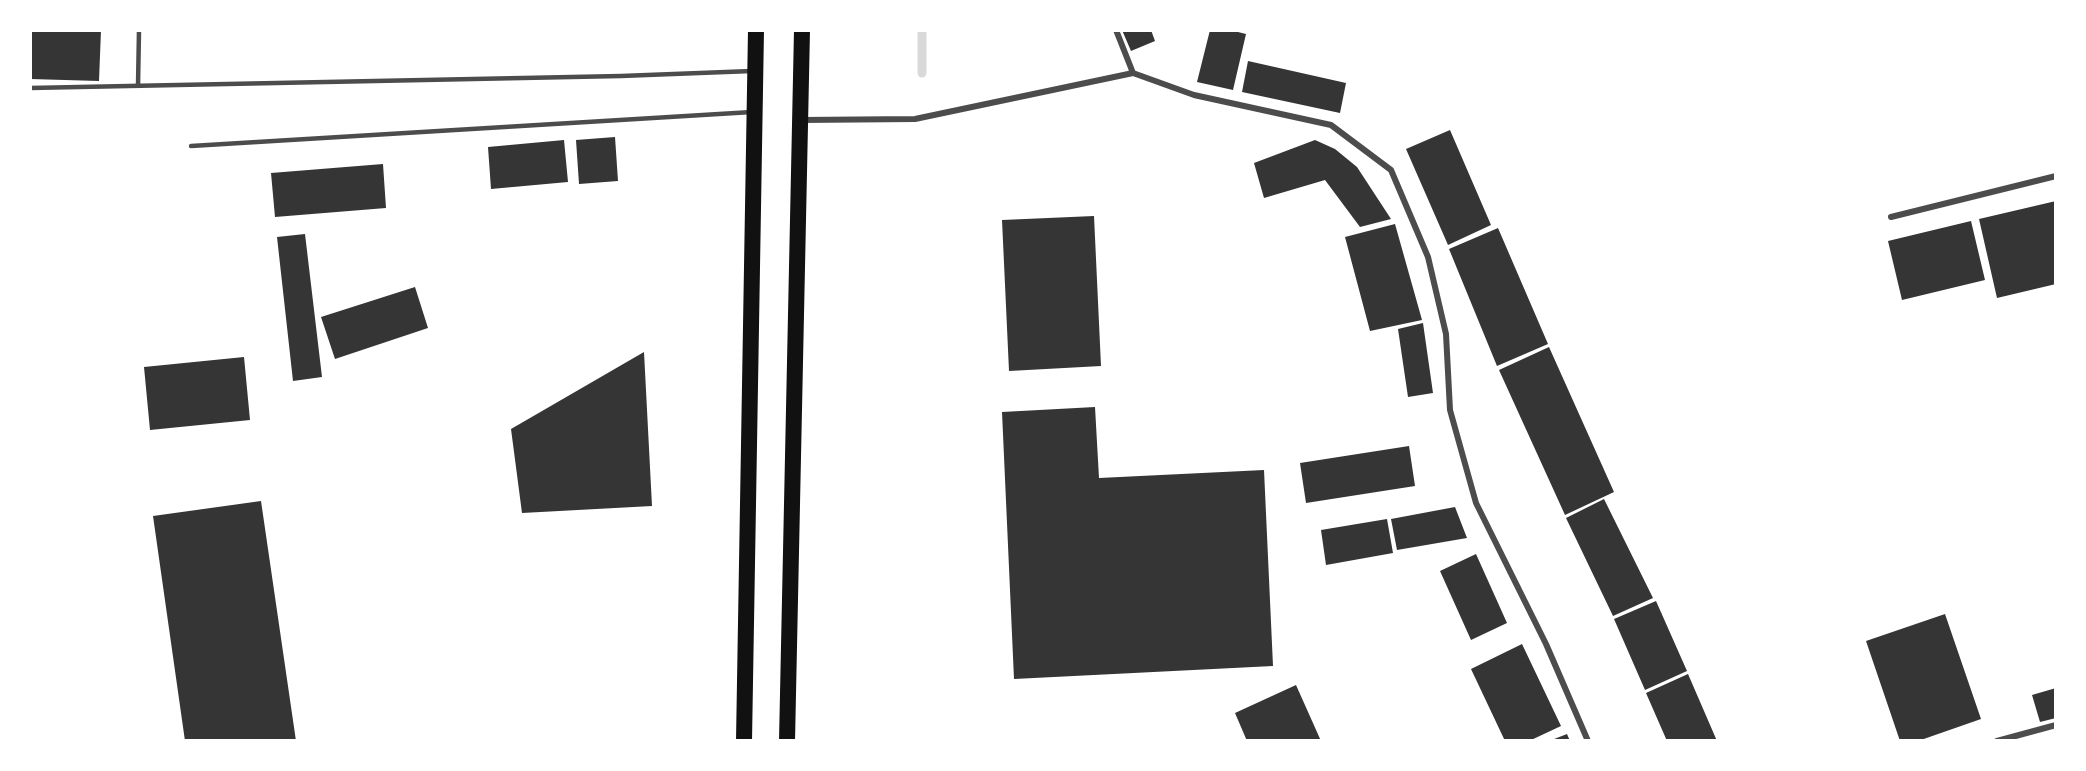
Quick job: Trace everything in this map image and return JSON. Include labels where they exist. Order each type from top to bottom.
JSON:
[{"type":"highway","points":[[744,741],[756,30]]},
{"type":"highway","points":[[787,741],[802,30]]},
{"type":"street","points":[[1116,30],[1133,73]]},
{"type":"street","points":[[800,120],[915,119],[1133,73],[1194,95],[1331,125],[1391,170],[1428,257],[1446,334],[1450,410],[1476,503],[1546,644],[1588,741]]},
{"type":"street","points":[[1890,217],[2056,176]]},
{"type":"street","points":[[1997,741],[2056,725]]},
{"type":"lane","points":[[138,86],[140,30]]},
{"type":"lane","points":[[30,88],[598,77],[755,71]]},
{"type":"lane","points":[[191,146],[755,111]]},
{"type":"building","points":[[30,30],[101,30],[99,81],[30,79]]},
{"type":"building","points":[[1122,30],[1151,30],[1155,41],[1131,51]]},
{"type":"building","points":[[1210,30],[1230,30],[1246,34],[1233,90],[1197,82]]},
{"type":"building","points":[[1248,61],[1346,83],[1340,113],[1242,92]]},
{"type":"building","points":[[1450,130],[1491,225],[1448,245],[1406,149]]},
{"type":"building","points":[[615,137],[618,181],[579,184],[576,140]]},
{"type":"building","points":[[564,140],[568,182],[491,189],[488,147]]},
{"type":"building","points":[[1315,140],[1335,149],[1357,167],[1391,219],[1360,227],[1325,180],[1264,198],[1254,163]]},
{"type":"building","points":[[383,164],[386,208],[275,217],[271,173]]},
{"type":"building","points":[[2056,201],[2056,284],[1997,298],[1979,219]]},
{"type":"building","points":[[1094,216],[1101,366],[1009,371],[1002,220]]},
{"type":"building","points":[[1971,221],[1985,280],[1902,300],[1888,241]]},
{"type":"building","points":[[1395,224],[1422,320],[1370,331],[1345,237]]},
{"type":"building","points":[[1498,228],[1548,344],[1497,366],[1449,249]]},
{"type":"building","points":[[305,234],[322,377],[293,381],[277,237]]},
{"type":"building","points":[[415,287],[428,328],[335,359],[321,317]]},
{"type":"building","points":[[1423,323],[1433,393],[1408,397],[1398,329]]},
{"type":"building","points":[[1549,347],[1614,492],[1565,515],[1499,370]]},
{"type":"building","points":[[644,352],[652,506],[522,513],[511,429]]},
{"type":"building","points":[[244,357],[250,420],[150,430],[144,367]]},
{"type":"building","points":[[1095,407],[1099,478],[1264,470],[1273,666],[1014,679],[1002,412]]},
{"type":"building","points":[[1409,446],[1415,486],[1306,503],[1300,463]]},
{"type":"building","points":[[1604,499],[1653,598],[1613,616],[1566,518]]},
{"type":"building","points":[[261,501],[296,741],[185,741],[153,516]]},
{"type":"building","points":[[1455,507],[1467,538],[1397,550],[1391,519]]},
{"type":"building","points":[[1387,519],[1393,553],[1326,565],[1321,530]]},
{"type":"building","points":[[1476,554],[1507,623],[1471,640],[1440,571]]},
{"type":"building","points":[[1656,601],[1687,671],[1645,690],[1614,619]]},
{"type":"building","points":[[1945,614],[1981,719],[1918,741],[1900,741],[1866,641]]},
{"type":"building","points":[[1522,644],[1561,726],[1529,741],[1505,741],[1471,669]]},
{"type":"building","points":[[1688,674],[1717,741],[1667,741],[1646,693]]},
{"type":"building","points":[[1296,685],[1321,741],[1247,741],[1235,713]]},
{"type":"building","points":[[2056,688],[2056,718],[2040,722],[2032,695]]},
{"type":"building","points":[[1567,734],[1570,741],[1549,741]]},
{"type":"waterway","points":[[922,30],[922,73]]}]
